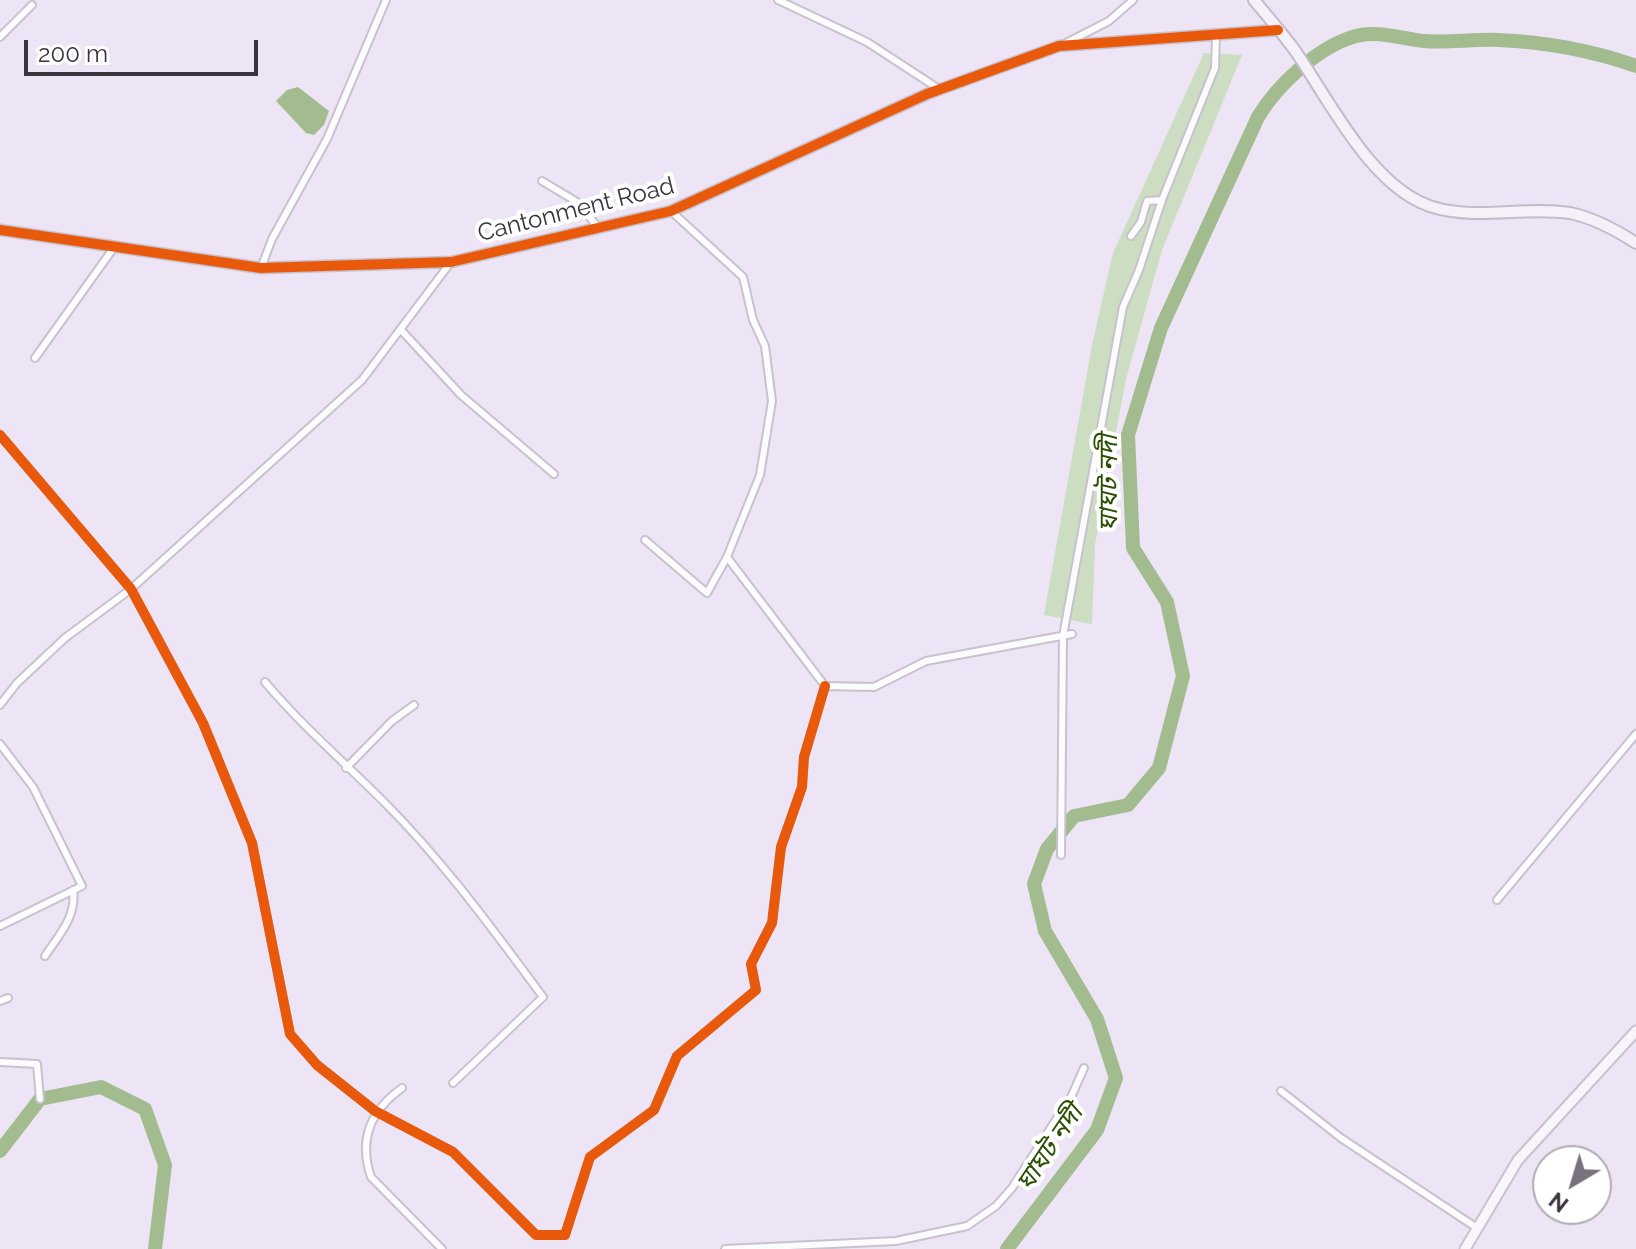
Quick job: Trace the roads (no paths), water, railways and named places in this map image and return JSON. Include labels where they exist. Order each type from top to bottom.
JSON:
[{"type":"main road","points":[[1258,2],[1382,175],[1407,196],[1434,208],[1474,215],[1571,214],[1611,227],[1636,243]]},
{"type":"street","points":[[261,268],[272,239],[327,139],[386,0]]},
{"type":"street","points":[[778,0],[867,42],[939,90]]},
{"type":"street","points":[[1059,46],[1109,21],[1133,0]]},
{"type":"street","points":[[0,37],[32,5]]},
{"type":"street","name":"Cantonment Road","points":[[0,230],[261,268],[451,262],[671,211],[939,90],[1059,46],[1278,30]]},
{"type":"street","points":[[1061,855],[1063,636],[1123,307],[1215,68],[1216,34]]},
{"type":"street","points":[[542,181],[577,202],[597,226]]},
{"type":"street","points":[[1131,236],[1141,222],[1147,201],[1162,200]]},
{"type":"street","points":[[645,540],[707,593],[711,591],[760,475],[772,401],[765,346],[753,320],[743,277],[671,211]]},
{"type":"street","points":[[35,358],[115,246]]},
{"type":"street","points":[[0,705],[17,683],[65,638],[131,589],[362,380],[402,331],[451,262]]},
{"type":"street","points":[[402,331],[461,395],[554,474]]},
{"type":"street","points":[[0,435],[131,589],[203,723],[252,843],[290,1034],[317,1065],[375,1111],[453,1152],[536,1235],[565,1235],[590,1157],[654,1110],[677,1056],[756,990],[751,964],[772,923],[781,847],[802,787],[804,757],[825,686]]},
{"type":"street","points":[[727,557],[825,686]]},
{"type":"street","points":[[825,686],[874,687],[926,661],[1072,634]]},
{"type":"street","points":[[265,682],[302,726],[385,804],[459,885],[543,997],[453,1083]]},
{"type":"street","points":[[346,768],[392,721],[414,705]]},
{"type":"street","points":[[1497,900],[1636,734]]},
{"type":"street","points":[[0,744],[33,787],[82,886],[0,926]]},
{"type":"street","points":[[45,956],[67,923],[75,903],[73,890]]},
{"type":"street","points":[[0,1001],[8,998]]},
{"type":"street","points":[[1465,1249],[1518,1160],[1636,1031]]},
{"type":"street","points":[[0,1062],[37,1064],[40,1099]]},
{"type":"street","points":[[725,1249],[896,1241],[967,1226],[996,1206],[1012,1188],[1072,1095],[1084,1068]]},
{"type":"street","points":[[402,1088],[375,1111],[370,1122],[366,1163],[371,1177],[442,1249]]},
{"type":"street","points":[[1281,1091],[1341,1138],[1477,1228]]},
{"type":"waterway","name":"ঘাঘট নদী","points":[[1007,1249],[1097,1130],[1116,1078],[1097,1019],[1045,931],[1034,884],[1047,849],[1074,816],[1128,805],[1159,768],[1183,676],[1167,602],[1133,548],[1128,435],[1161,328],[1258,117],[1288,80],[1314,57],[1342,41],[1364,34],[1433,41],[1533,43],[1585,51],[1636,66]]},
{"type":"waterway","name":"ঘাঘট নদী","points":[[0,1151],[40,1099],[101,1087],[145,1109],[165,1165],[155,1249]]}]
